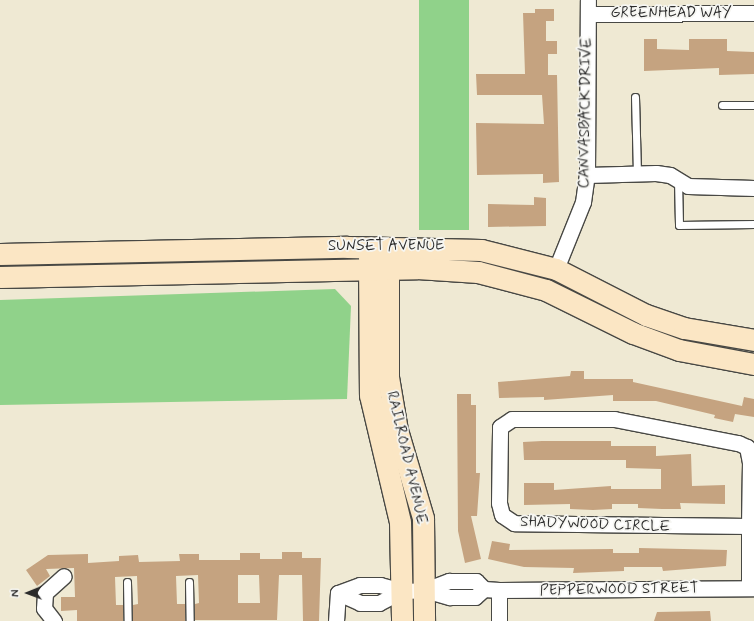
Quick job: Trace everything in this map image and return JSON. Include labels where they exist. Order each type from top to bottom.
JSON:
[{"type":"main road","name":"SUNSET AVENUE","points":[[0,254],[379,247],[481,250],[556,269],[646,315],[684,328],[754,340]]},
{"type":"main road","name":"RAILROAD AVENUE","points":[[379,247],[379,269],[370,394],[400,522],[402,621]]},
{"type":"main road","name":"RAILROAD AVENUE","points":[[379,269],[390,399],[423,518],[424,621]]},
{"type":"main road","name":"SUNSET AVENUE","points":[[0,276],[452,269],[503,276],[546,290],[633,334],[679,350],[754,364]]},
{"type":"street","name":"GREENHEAD WAY","points":[[588,7],[727,7],[754,14]]},
{"type":"street","name":"CANVASBACK DRIVE","points":[[556,269],[583,202],[587,176],[588,7]]},
{"type":"street","points":[[587,176],[637,173],[670,175],[688,186],[754,188]]},
{"type":"street","name":"SHADYWOOD CIRCLE","points":[[750,526],[514,523],[502,515],[499,503],[500,427],[512,420],[614,420],[738,443],[747,447],[750,462],[752,588]]},
{"type":"street","points":[[54,621],[44,608],[45,593],[64,576]]},
{"type":"street","name":"PEPPERWOOD STREET","points":[[336,621],[338,593],[360,585],[380,585],[402,591],[424,590],[450,597],[475,597],[492,590],[752,588]]},
{"type":"street","points":[[492,590],[499,621]]},
{"type":"lane","points":[[636,97],[637,173]]},
{"type":"lane","points":[[722,104],[754,105]]},
{"type":"lane","points":[[678,180],[679,225],[754,224]]},
{"type":"lane","points":[[127,582],[128,621]]},
{"type":"lane","points":[[189,582],[190,621]]},
{"type":"green space","points":[[419,0],[469,0],[469,230],[419,230]]},
{"type":"green space","points":[[335,289],[351,306],[347,399],[0,405],[0,300]]},
{"type":"building","points":[[535,9],[554,9],[554,21],[546,21],[546,41],[557,41],[557,54],[548,54],[548,75],[557,75],[559,182],[543,183],[543,174],[477,175],[476,123],[544,124],[542,95],[477,95],[476,74],[525,74],[523,13],[535,13]]},
{"type":"building","points":[[644,39],[657,39],[657,49],[689,50],[689,39],[727,39],[727,51],[754,52],[754,74],[719,75],[719,68],[644,71]]},
{"type":"building","points":[[534,197],[546,198],[546,226],[488,227],[488,204],[534,205]]},
{"type":"building","points":[[571,371],[584,371],[584,379],[633,379],[633,382],[742,406],[744,397],[754,399],[754,417],[735,414],[733,422],[714,418],[715,415],[656,401],[613,401],[613,395],[544,400],[544,397],[499,398],[498,382],[570,376]]},
{"type":"building","points":[[457,394],[471,394],[471,405],[476,405],[476,473],[480,473],[477,516],[471,516],[481,559],[465,563],[458,531]]},
{"type":"building","points":[[611,441],[611,446],[656,446],[656,456],[691,454],[692,486],[725,485],[725,504],[680,503],[681,509],[662,509],[638,508],[638,504],[612,504],[612,509],[593,510],[570,509],[570,504],[524,505],[524,483],[554,483],[554,490],[611,486],[611,489],[661,489],[661,469],[626,468],[626,460],[524,460],[523,442]]},
{"type":"building","points":[[492,541],[510,544],[509,550],[613,549],[613,553],[639,553],[639,548],[727,550],[726,566],[663,571],[662,567],[624,567],[624,571],[573,573],[574,568],[524,567],[488,559]]},
{"type":"building","points":[[282,552],[302,552],[302,558],[321,558],[319,621],[303,621],[302,575],[279,575],[277,620],[195,620],[195,604],[199,603],[198,575],[176,576],[177,604],[185,604],[185,621],[133,621],[133,605],[138,604],[137,576],[115,577],[116,605],[123,605],[123,621],[77,621],[77,610],[61,611],[61,597],[75,597],[74,568],[46,569],[50,576],[37,586],[26,570],[48,555],[88,554],[88,563],[119,561],[119,556],[138,555],[139,562],[180,561],[179,554],[199,554],[199,560],[240,560],[240,553],[260,553],[260,559],[282,559]],"holes":[[[238,575],[259,575],[260,603],[238,603]]]},
{"type":"building","points":[[710,611],[711,621],[654,621],[657,612]]}]
